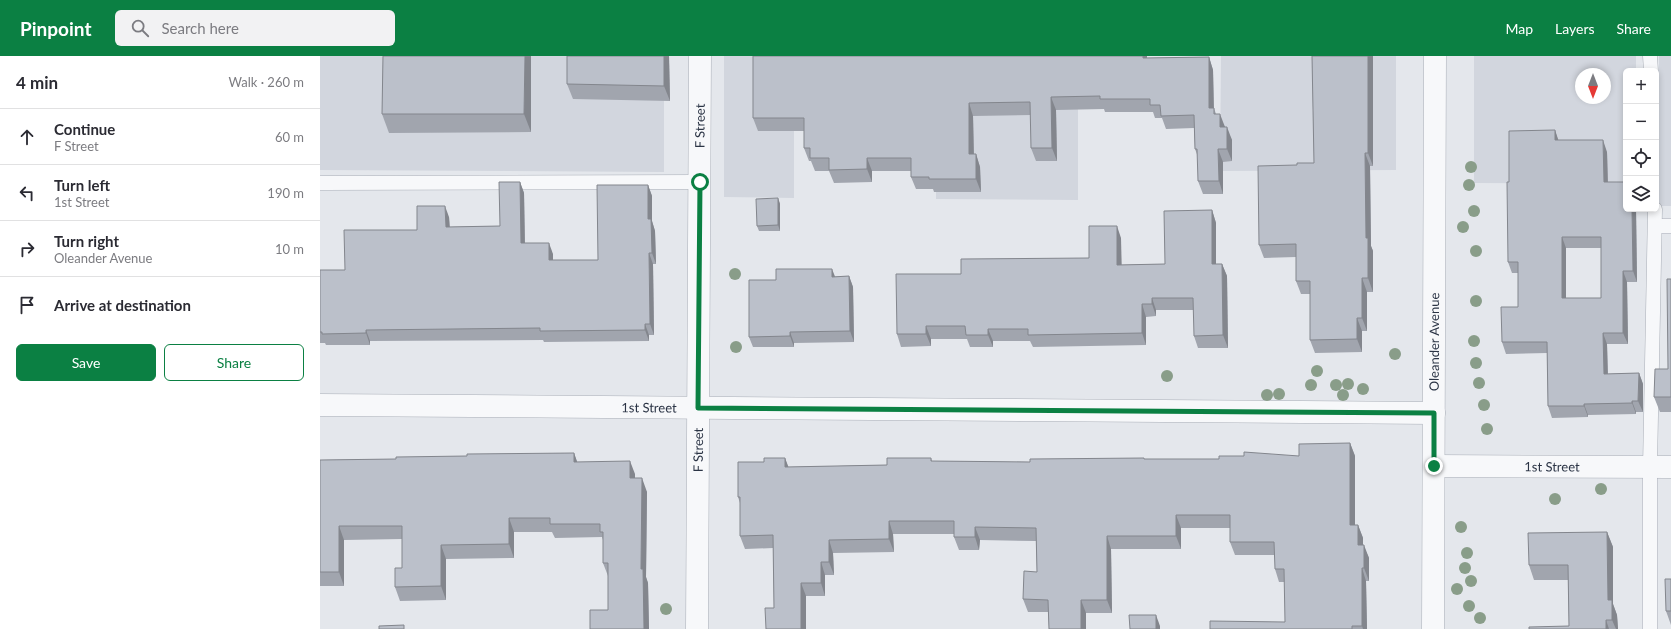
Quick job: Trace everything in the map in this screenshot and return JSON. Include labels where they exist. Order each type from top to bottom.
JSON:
[{"type":"street","name":"F Street","points":[[697,629],[700,56]]},
{"type":"street","name":"Oleander Avenue","points":[[1433,629],[1435,56]]},
{"type":"street","name":"1st Street","points":[[320,405],[1434,413]]},
{"type":"street","name":"1st Street","points":[[1434,466],[1660,467]]},
{"type":"lane","points":[[1650,56],[1651,68]]},
{"type":"lane","points":[[320,183],[700,182]]},
{"type":"lane","points":[[1650,629],[1660,467],[1655,212]]},
{"type":"lane","points":[[1656,226],[1671,226]]},
{"type":"shaded area","points":[[320,56],[664,56],[664,172],[320,170]]},
{"type":"shaded area","points":[[724,56],[794,56],[794,198],[724,197]]},
{"type":"shaded area","points":[[936,56],[1078,56],[1078,200],[936,199]]},
{"type":"shaded area","points":[[1221,56],[1396,56],[1396,170],[1220,171]]},
{"type":"shaded area","points":[[1474,56],[1636,56],[1636,68],[1623,68],[1623,184],[1474,183]]},
{"type":"shaded area","points":[[1659,56],[1671,56],[1671,206],[1659,206]]},
{"type":"building","points":[[383,56],[525,56],[524,114],[382,114]]},
{"type":"building","points":[[567,56],[664,56],[664,86],[567,84]]},
{"type":"building","points":[[753,56],[1209,57],[1209,108],[1214,108],[1214,114],[1220,114],[1220,127],[1227,127],[1227,149],[1218,149],[1219,181],[1198,181],[1194,115],[1161,116],[1160,105],[1150,105],[1150,99],[1100,99],[1100,96],[1051,97],[1052,148],[1031,148],[1030,102],[969,103],[969,154],[976,154],[976,179],[929,179],[929,177],[911,177],[911,158],[867,158],[867,169],[829,170],[829,158],[810,158],[810,148],[804,148],[804,118],[753,118]]},
{"type":"building","points":[[1312,56],[1368,56],[1368,153],[1365,153],[1368,278],[1362,278],[1362,318],[1357,318],[1357,339],[1310,340],[1310,281],[1296,281],[1296,244],[1259,245],[1258,166],[1314,163]]},
{"type":"building","points":[[1555,130],[1555,140],[1603,140],[1604,182],[1623,182],[1623,212],[1632,212],[1633,271],[1623,271],[1623,333],[1603,333],[1604,374],[1639,373],[1638,401],[1632,401],[1632,403],[1584,404],[1584,406],[1548,406],[1547,342],[1502,342],[1501,307],[1518,307],[1518,262],[1508,262],[1507,182],[1509,182],[1509,131]],"holes":[[[1562,237],[1601,237],[1601,298],[1562,298]]]},
{"type":"building","points":[[499,182],[520,182],[521,243],[549,243],[549,260],[598,260],[597,185],[648,185],[648,219],[651,219],[652,253],[649,253],[650,324],[645,324],[645,330],[540,331],[540,328],[366,330],[366,333],[322,334],[322,332],[320,332],[320,270],[345,270],[344,230],[417,230],[417,206],[445,206],[446,227],[500,226]]},
{"type":"building","points":[[778,198],[778,225],[757,226],[756,199]]},
{"type":"building","points":[[1212,210],[1212,264],[1222,264],[1223,335],[1194,336],[1193,298],[1152,298],[1152,304],[1142,304],[1142,333],[1028,335],[1028,329],[988,329],[988,335],[966,335],[965,326],[926,326],[926,334],[897,334],[896,274],[961,274],[961,259],[1089,258],[1089,226],[1117,226],[1117,265],[1165,264],[1164,211]]},
{"type":"building","points":[[776,269],[832,269],[832,277],[849,276],[850,331],[790,332],[790,336],[749,337],[749,280],[776,280]]},
{"type":"building","points":[[1667,279],[1671,279],[1671,397],[1654,397],[1655,369],[1668,369]]},
{"type":"building","points":[[1350,443],[1350,525],[1358,525],[1358,545],[1364,545],[1364,568],[1362,568],[1362,626],[1352,626],[1352,629],[1210,629],[1210,621],[1285,622],[1284,569],[1275,569],[1274,542],[1230,542],[1230,515],[1176,515],[1176,536],[1107,536],[1107,600],[1081,600],[1081,629],[1049,629],[1048,600],[1023,599],[1024,571],[1037,572],[1036,528],[975,527],[975,537],[954,537],[954,521],[889,521],[889,539],[829,540],[829,562],[821,562],[821,583],[801,583],[801,629],[766,629],[765,608],[774,608],[773,535],[740,536],[738,462],[764,462],[764,458],[785,458],[785,467],[887,465],[887,458],[931,458],[931,461],[1030,462],[1030,459],[1219,459],[1219,456],[1244,456],[1244,452],[1299,456],[1299,444]]},
{"type":"building","points":[[574,453],[574,462],[630,461],[630,478],[642,478],[641,569],[643,569],[644,629],[590,629],[590,610],[608,610],[608,563],[603,563],[603,532],[600,532],[600,524],[550,524],[550,518],[509,518],[509,544],[441,545],[441,586],[395,587],[395,568],[402,568],[402,526],[339,526],[339,572],[320,572],[320,460],[396,459],[396,457],[467,456],[467,454]]},
{"type":"building","points":[[1607,532],[1608,600],[1612,600],[1612,620],[1606,620],[1606,629],[1529,629],[1529,627],[1569,626],[1568,565],[1529,565],[1528,533]]},
{"type":"building","points":[[1665,579],[1671,579],[1671,611],[1666,611]]},
{"type":"building","points":[[1129,615],[1156,615],[1156,629],[1130,629]]},
{"type":"building","points":[[404,625],[404,629],[379,629],[379,626]]},
{"type":"route","points":[[700,182],[698,408],[1434,413],[1434,466]]}]
